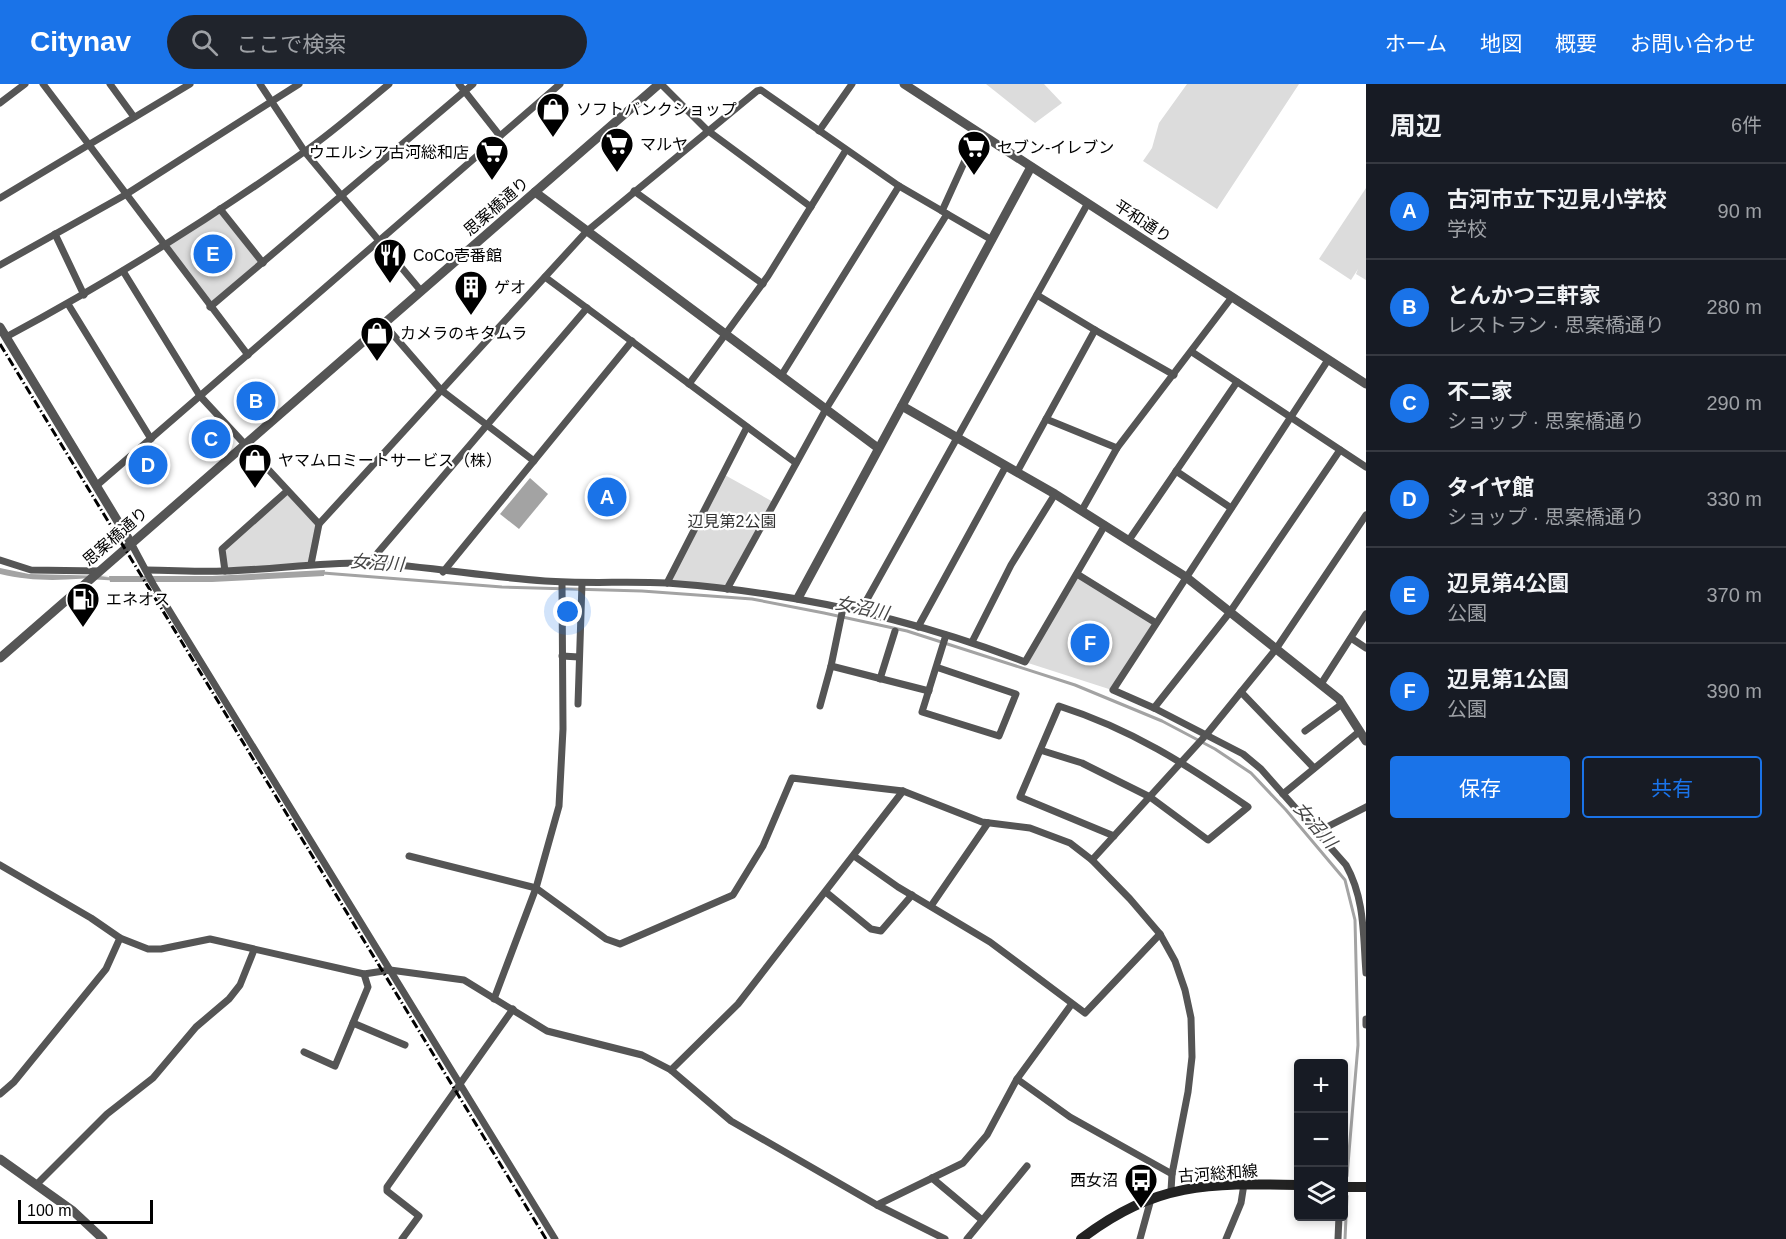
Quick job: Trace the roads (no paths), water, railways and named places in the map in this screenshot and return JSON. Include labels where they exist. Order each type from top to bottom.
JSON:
[{"type":"main road","name":"古河総和線","points":[[1081,1239],[1114,1215],[1151,1197],[1171,1191],[1206,1185],[1294,1185]]},
{"type":"street","points":[[0,103],[25,84]]},
{"type":"street","points":[[43,84],[248,355]]},
{"type":"street","points":[[110,84],[134,117]]},
{"type":"street","points":[[260,84],[305,152],[421,291]]},
{"type":"street","points":[[0,265],[125,195],[299,84]]},
{"type":"street","points":[[6,337],[84,295],[164,246],[305,152],[389,84]]},
{"type":"street","points":[[459,84],[500,136]]},
{"type":"street","points":[[210,307],[343,197],[473,84]]},
{"type":"street","points":[[96,486],[560,84]]},
{"type":"street","points":[[660,84],[707,130],[811,207]]},
{"type":"street","name":"思案橋通り","points":[[0,658],[660,84]]},
{"type":"street","points":[[819,131],[852,84]]},
{"type":"street","name":"平和通り","points":[[904,84],[1366,384]]},
{"type":"street","points":[[0,198],[186,85]]},
{"type":"street","points":[[311,564],[319,524],[586,232],[757,91],[761,90],[899,186],[992,240]]},
{"type":"street","points":[[727,589],[826,410],[945,212],[978,132]]},
{"type":"street","points":[[689,384],[763,284],[846,150]]},
{"type":"street","points":[[798,598],[1031,167]]},
{"type":"street","points":[[782,376],[899,186]]},
{"type":"street","points":[[634,191],[763,284]]},
{"type":"street","points":[[535,192],[878,448]]},
{"type":"street","points":[[860,612],[1088,203]]},
{"type":"street","points":[[220,209],[263,263]]},
{"type":"street","points":[[56,234],[84,295]]},
{"type":"street","points":[[123,271],[200,396],[319,524]]},
{"type":"street","points":[[545,277],[796,463]]},
{"type":"street","points":[[1036,295],[1174,375]]},
{"type":"street","points":[[1082,510],[1117,448],[1232,297]]},
{"type":"street","points":[[68,304],[151,439]]},
{"type":"street","points":[[369,564],[587,308]]},
{"type":"street","points":[[383,323],[441,390],[534,461]]},
{"type":"street","points":[[0,327],[131,543],[153,584],[555,1239]]},
{"type":"street","points":[[1017,472],[1095,330]]},
{"type":"street","points":[[443,572],[632,341]]},
{"type":"street","points":[[1192,352],[1366,467]]},
{"type":"street","points":[[1328,360],[1113,690],[1154,708],[1244,754],[1261,768],[1346,865],[1356,882],[1364,924],[1366,973]]},
{"type":"street","points":[[1129,540],[1237,382]]},
{"type":"street","points":[[902,406],[1082,510],[1186,577],[1321,684],[1342,704],[1366,741]]},
{"type":"street","points":[[1046,419],[1117,448]]},
{"type":"street","points":[[667,583],[747,427]]},
{"type":"street","points":[[1154,708],[1230,612],[1340,450]]},
{"type":"street","points":[[918,627],[1006,465]]},
{"type":"street","points":[[1176,471],[1231,508]]},
{"type":"street","points":[[225,571],[222,549],[287,491]]},
{"type":"street","points":[[972,642],[1011,565],[1055,494]]},
{"type":"street","points":[[1092,860],[1206,735],[1276,649],[1366,515]]},
{"type":"street","points":[[147,572],[225,571],[311,564],[369,564],[561,583],[667,583],[727,589],[798,598],[860,612],[972,642],[1025,663],[1105,525]]},
{"type":"street","points":[[0,560],[32,570],[97,572]]},
{"type":"street","points":[[1077,574],[1156,623]]},
{"type":"street","points":[[494,999],[536,888],[559,806],[563,729],[561,583]]},
{"type":"street","points":[[578,704],[582,583]]},
{"type":"street","points":[[820,706],[843,608]]},
{"type":"street","points":[[1321,684],[1366,614]]},
{"type":"street","points":[[880,679],[895,631]]},
{"type":"street","points":[[936,667],[1016,694],[999,736],[922,712],[929,691],[936,667],[946,635]]},
{"type":"street","points":[[1351,638],[1366,648]]},
{"type":"street","points":[[562,656],[579,657]]},
{"type":"street","points":[[831,666],[929,691]]},
{"type":"street","points":[[1241,692],[1314,768]]},
{"type":"street","points":[[1305,731],[1342,704]]},
{"type":"street","points":[[1040,750],[1082,763],[1150,796],[1208,840],[1248,807],[1182,761],[1094,717],[1059,706],[1040,750],[1020,797],[1114,836]]},
{"type":"street","points":[[1283,794],[1360,731]]},
{"type":"street","points":[[409,856],[536,888],[606,939],[620,944],[733,895],[763,846],[792,778],[903,791],[936,806],[988,823],[1030,828],[1070,843],[1092,860],[1160,934],[1175,961],[1185,990],[1191,1018],[1192,1057],[1171,1191]]},
{"type":"street","points":[[671,1070],[738,1004],[827,893],[903,791]]},
{"type":"street","points":[[1317,832],[1366,807]]},
{"type":"street","points":[[931,906],[988,823]]},
{"type":"street","points":[[854,856],[912,895],[990,942],[1071,1005],[1085,1013],[1160,934]]},
{"type":"street","points":[[0,865],[91,918],[120,938],[148,949],[161,949],[210,939],[364,974],[390,970],[464,980],[548,1032],[642,1055],[671,1070],[731,1120],[877,1205],[945,1239]]},
{"type":"street","points":[[827,893],[871,929],[881,931],[912,895]]},
{"type":"street","points":[[0,1094],[28,1065],[106,969],[120,938]]},
{"type":"street","points":[[36,1185],[107,1114],[153,1078],[196,1027],[229,999],[240,985],[254,950]]},
{"type":"street","points":[[304,1053],[335,1066],[368,987],[364,974]]},
{"type":"street","points":[[877,1205],[963,1162],[987,1135],[1017,1079],[1071,1005]]},
{"type":"street","points":[[402,1239],[419,1216],[387,1191],[387,1187],[513,1009]]},
{"type":"street","points":[[1366,1019],[1366,1025]]},
{"type":"street","points":[[353,1023],[405,1045]]},
{"type":"street","points":[[1017,1079],[1070,1117],[1172,1174]]},
{"type":"street","points":[[0,1159],[73,1211],[103,1239]]},
{"type":"street","points":[[967,1239],[1027,1166]]},
{"type":"street","points":[[932,1178],[982,1220]]},
{"type":"street","points":[[1226,1239],[1241,1203],[1244,1184]]},
{"type":"street","points":[[1140,1239],[1151,1197]]},
{"type":"street","points":[[1338,1239],[1339,1221]]},
{"type":"waterway","name":"女沼川","points":[[323,573],[502,587],[642,591],[752,599],[824,613],[907,631],[1075,685],[1162,721],[1215,749],[1251,773],[1286,810],[1345,880],[1355,920],[1358,1045],[1348,1167]]},
{"type":"waterway","name":"女沼川","points":[[96,578],[113,579]]},
{"type":"waterway","name":"女沼川","points":[[1345,1239],[1346,1221]]},
{"type":"railway","points":[[0,344],[546,1239]]},
{"type":"place","name":"ソフトバンクショップ","points":[[553,138]]},
{"type":"place","name":"マルヤ","points":[[617,173]]},
{"type":"place","name":"セブン-イレブン","points":[[974,176]]},
{"type":"place","name":"ウエルシア古河総和店","points":[[492,181]]},
{"type":"place","name":"辺見第4公園","points":[[213,254]]},
{"type":"place","name":"CoCo壱番館","points":[[390,284]]},
{"type":"place","name":"ゲオ","points":[[471,316]]},
{"type":"place","name":"カメラのキタムラ","points":[[377,362]]},
{"type":"place","name":"とんかつ三軒家","points":[[256,401]]},
{"type":"place","name":"不二家","points":[[211,439]]},
{"type":"place","name":"タイヤ館","points":[[148,465]]},
{"type":"place","name":"ヤマムロミートサービス（株）","points":[[255,489]]},
{"type":"place","name":"古河市立下辺見小学校","points":[[607,497]]},
{"type":"place","name":"エネオス","points":[[83,628]]},
{"type":"place","name":"辺見第1公園","points":[[1090,643]]},
{"type":"place","name":"西女沼","points":[[1141,1209]]},
{"type":"park label","name":"辺見第2公園","points":[[732,521]]}]
